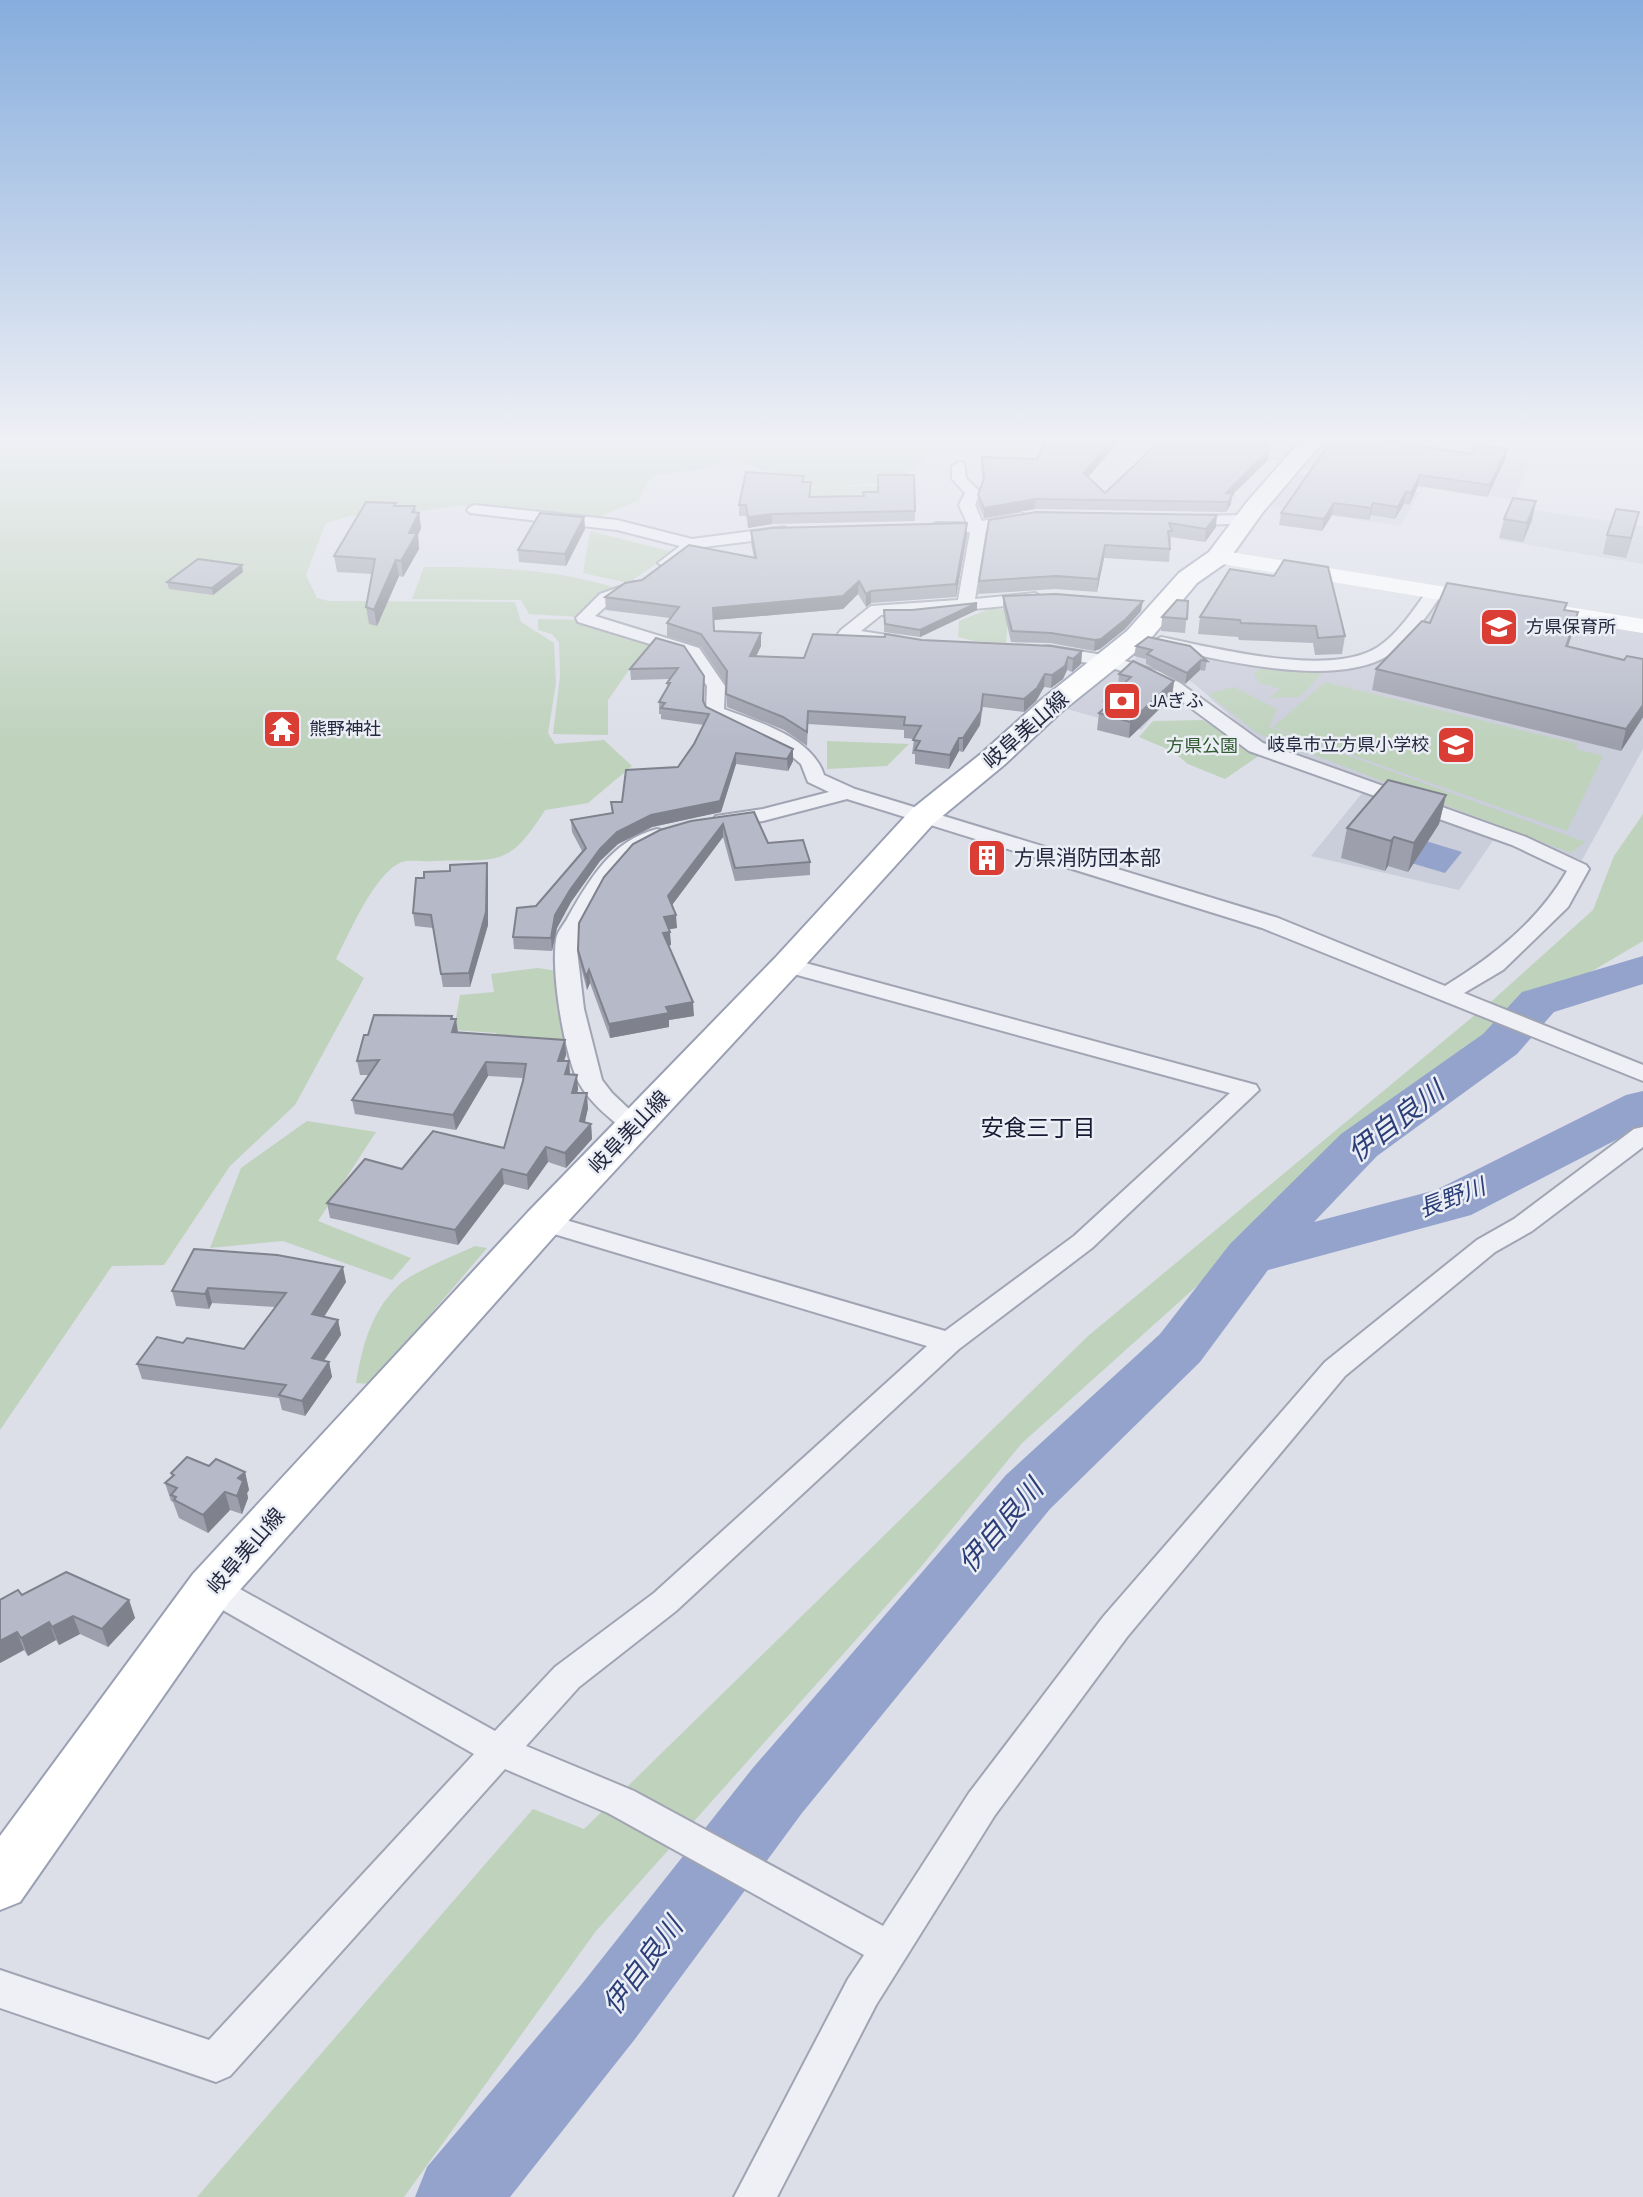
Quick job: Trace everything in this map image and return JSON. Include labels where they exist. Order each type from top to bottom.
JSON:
[{"type":"main road","name":"岐阜美山線","points":[[0,1883],[211,1588],[543,1222],[787,965],[923,816],[993,759],[1188,578],[1218,557],[1231,540]]},
{"type":"main road","points":[[1218,557],[1643,626]]},
{"type":"street","points":[[674,540],[692,544],[722,540]]},
{"type":"street","points":[[966,604],[975,540]]},
{"type":"street","points":[[692,544],[635,587],[617,590],[594,605],[583,618],[640,635],[656,643],[693,652],[716,687],[715,712],[751,727],[798,752],[809,760],[815,778],[848,793],[1270,923],[1638,1071]]},
{"type":"street","points":[[1024,650],[1050,651],[1137,627],[1272,665],[1354,661],[1376,656],[1393,643],[1434,594]]},
{"type":"street","points":[[910,643],[847,634],[877,610],[911,610],[1055,597]]},
{"type":"street","points":[[1137,627],[1152,675],[1174,687],[1255,747],[1519,841],[1579,869],[1560,902],[1495,965],[1454,995]]},
{"type":"street","points":[[701,823],[763,816],[848,793]]},
{"type":"street","points":[[635,1126],[620,1115],[590,1082],[574,1025],[566,964],[568,936],[594,887],[625,851],[653,836],[677,829]]},
{"type":"street","points":[[0,1989],[216,2062],[567,1677],[664,1601],[949,1342],[1083,1242],[1247,1090],[787,965]]},
{"type":"street","points":[[755,2197],[862,1992],[889,1949],[982,1804],[1115,1628],[1335,1369],[1486,1245],[1523,1225],[1643,1135]]},
{"type":"street","points":[[543,1222],[949,1342]]},
{"type":"street","points":[[211,1588],[499,1751],[621,1802],[889,1949]]},
{"type":"shaded area","points":[[1499,540],[1643,540],[1643,564]]},
{"type":"shaded area","name":"岐阜市立方県小学校","points":[[1441,599],[1643,633],[1643,749],[1582,860],[1448,808],[1258,741],[1195,684],[1171,669],[1131,662],[1152,644],[1265,667],[1317,671],[1377,660]]},
{"type":"shaded area","name":"JAぎふ","points":[[1120,667],[1174,692],[1141,730],[1067,709]]},
{"type":"shaded area","name":"岐阜市立方県小学校","points":[[1363,792],[1494,839],[1459,890],[1311,856]]},
{"type":"green space","points":[[0,540],[320,540],[306,575],[317,598],[329,601],[515,602],[521,622],[554,643],[556,683],[548,733],[555,744],[604,740],[632,766],[588,803],[545,810],[521,843],[500,857],[487,860],[405,861],[382,878],[364,905],[336,959],[364,978],[295,1105],[230,1166],[164,1265],[112,1266],[0,1430]]},
{"type":"green space","points":[[589,540],[624,540],[674,552],[628,583],[583,573]]},
{"type":"green space","points":[[424,567],[543,572],[613,587],[579,617],[529,614],[521,600],[412,599]]},
{"type":"green space","points":[[991,608],[1009,610],[1006,643],[958,637],[959,621]]},
{"type":"green space","points":[[538,619],[577,620],[659,649],[675,668],[631,667],[608,700],[608,735],[553,734],[560,676],[559,642],[552,634],[538,630]]},
{"type":"green space","points":[[1259,669],[1323,672],[1300,697],[1270,698],[1280,689],[1260,683],[1254,674]]},
{"type":"green space","points":[[1325,682],[1578,744],[1575,749],[1603,756],[1567,831],[1273,727]]},
{"type":"green space","points":[[1234,687],[1277,709],[1269,727],[1585,842],[1571,853],[1257,733],[1208,694]]},
{"type":"green space","name":"方県公園","points":[[1203,720],[1260,755],[1225,779],[1188,764],[1172,751],[1139,737],[1153,721]]},
{"type":"green space","points":[[827,741],[909,744],[887,766],[827,769]]},
{"type":"green space","points":[[1643,814],[1643,941],[1577,980],[1545,989],[1301,1185],[1198,1285],[1021,1444],[920,1568],[596,1931],[404,2197],[197,2197],[533,1809],[584,1829],[1088,1336],[1493,1000],[1593,910],[1614,856]]},
{"type":"green space","points":[[538,968],[557,971],[568,1043],[498,1043],[496,1033],[454,1030],[460,995],[494,992],[491,974]]},
{"type":"green space","points":[[307,1121],[376,1132],[318,1221],[411,1258],[392,1280],[283,1241],[210,1248],[241,1168]]},
{"type":"green space","points":[[475,1246],[487,1248],[371,1384],[356,1383],[369,1331],[389,1296],[413,1275]]},
{"type":"water","points":[[1383,828],[1462,852],[1445,873],[1364,849]]},
{"type":"building","points":[[344,540],[413,540],[401,561],[396,560],[374,610],[366,607],[375,559],[334,556]]},
{"type":"building","points":[[524,540],[572,540],[565,554],[518,550]]},
{"type":"building","points":[[753,540],[964,540],[956,584],[871,591],[866,594],[859,581],[843,596],[713,608],[714,631],[761,633],[750,656],[804,658],[813,634],[885,637],[885,634],[922,640],[1051,646],[1082,651],[1073,659],[1068,657],[1065,666],[1052,675],[1045,674],[1037,688],[1024,699],[983,694],[981,711],[963,738],[959,738],[950,755],[915,750],[920,741],[913,740],[921,726],[904,725],[905,717],[808,711],[807,732],[783,717],[726,694],[727,671],[701,634],[667,623],[679,607],[605,597],[625,583],[642,580],[689,545],[756,558]]},
{"type":"building","points":[[986,540],[1169,540],[1170,549],[1105,545],[1098,579],[1056,576],[979,581]]},
{"type":"building","points":[[198,559],[242,565],[212,588],[167,582]]},
{"type":"building","points":[[1284,560],[1328,567],[1345,636],[1318,638],[1316,626],[1241,623],[1240,620],[1200,617],[1230,569],[1274,576]]},
{"type":"building","points":[[1447,583],[1567,603],[1564,610],[1578,612],[1566,646],[1624,660],[1627,656],[1643,659],[1643,705],[1626,729],[1376,669],[1422,621],[1430,623]]},
{"type":"building","points":[[1056,594],[1143,601],[1101,639],[1012,631],[1003,596]]},
{"type":"building","points":[[1177,600],[1188,601],[1187,619],[1162,617]]},
{"type":"building","points":[[977,603],[920,630],[885,624],[884,610],[912,610]]},
{"type":"building","points":[[1148,637],[1190,646],[1207,661],[1201,660],[1187,673],[1147,654],[1152,650],[1136,646]]},
{"type":"building","points":[[656,638],[684,646],[704,676],[703,701],[706,707],[793,749],[787,759],[736,753],[720,801],[651,815],[617,832],[600,849],[570,890],[555,915],[551,938],[513,937],[517,908],[536,906],[586,848],[571,820],[613,813],[611,802],[622,802],[626,770],[678,767],[694,744],[709,714],[661,708],[665,703],[659,702],[670,683],[667,683],[678,668],[630,669]]},
{"type":"building","points":[[1133,661],[1174,681],[1130,722],[1099,713],[1110,703],[1104,701],[1131,677],[1119,674]]},
{"type":"building","points":[[1388,780],[1446,795],[1414,843],[1394,837],[1391,841],[1347,828]]},
{"type":"building","points":[[754,812],[768,843],[803,840],[810,862],[735,868],[723,824],[668,896],[676,915],[664,917],[670,932],[663,933],[693,1002],[666,1007],[669,1013],[609,1024],[589,970],[586,977],[578,950],[579,923],[604,877],[633,844],[660,830],[691,821]]},
{"type":"building","points":[[487,863],[486,912],[469,973],[441,974],[431,915],[413,913],[416,878],[424,878],[424,872],[450,871],[450,865]]},
{"type":"building","points":[[374,1015],[452,1016],[451,1019],[456,1019],[452,1032],[565,1040],[558,1061],[569,1061],[565,1074],[577,1075],[572,1093],[587,1093],[580,1121],[591,1124],[565,1153],[546,1147],[527,1175],[502,1169],[455,1230],[327,1203],[365,1159],[402,1169],[433,1131],[504,1148],[523,1081],[526,1064],[486,1062],[453,1115],[352,1100],[379,1060],[357,1061],[364,1035],[368,1035]]},
{"type":"building","points":[[194,1249],[277,1255],[343,1267],[312,1314],[338,1320],[312,1358],[329,1362],[302,1401],[279,1395],[286,1385],[137,1364],[157,1337],[183,1343],[187,1338],[244,1349],[286,1293],[208,1288],[205,1294],[172,1291]]},
{"type":"building","points":[[187,1457],[209,1466],[216,1459],[245,1472],[238,1478],[243,1481],[237,1496],[225,1492],[203,1515],[174,1500],[176,1497],[171,1495],[177,1488],[165,1483]]},
{"type":"building","points":[[66,1572],[129,1600],[102,1629],[73,1616],[52,1627],[49,1622],[21,1638],[17,1632],[0,1641],[0,1600],[18,1590],[22,1595]]},
{"type":"waterway","name":"伊自良川","points":[[1249,1257],[1359,1145],[1500,1044],[1538,1002],[1643,969]]},
{"type":"waterway","name":"長野川","points":[[1249,1257],[1453,1203],[1643,1106]]},
{"type":"waterway","name":"伊自良川","points":[[457,2197],[608,2012],[777,1791],[1028,1492],[1180,1348],[1249,1257]]},
{"type":"place","name":"方県保育所","points":[[1499,627]]},
{"type":"place","name":"JAぎふ","points":[[1122,701]]},
{"type":"place","name":"熊野神社","points":[[282,729]]},
{"type":"place","name":"岐阜市立方県小学校","points":[[1456,745]]},
{"type":"place","name":"方県消防団本部","points":[[987,858]]},
{"type":"district","name":"安食三丁目","points":[[1038,1128]]}]
